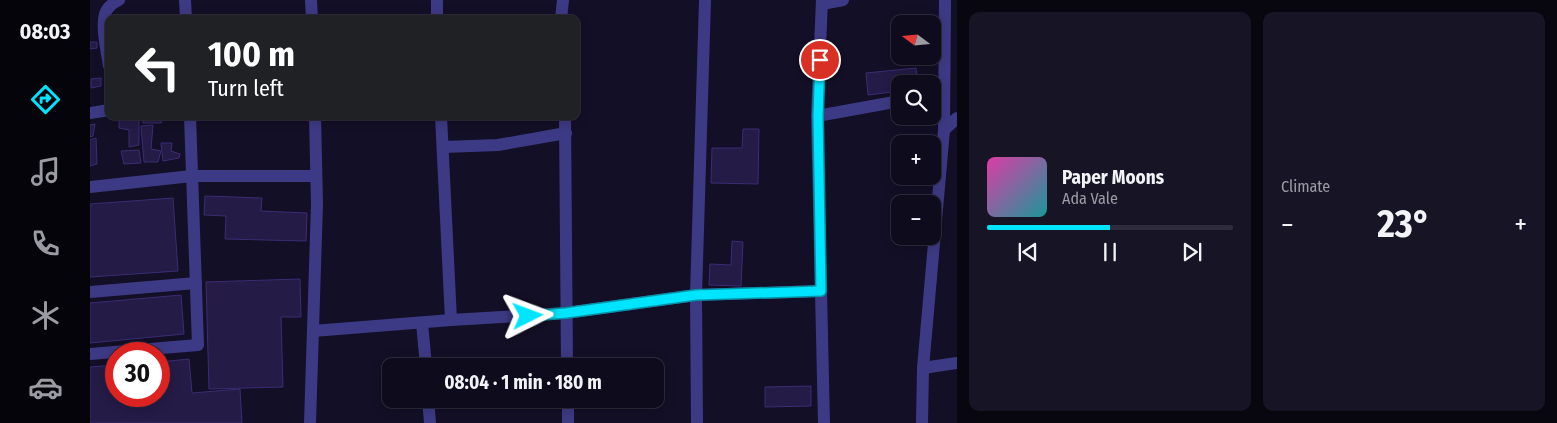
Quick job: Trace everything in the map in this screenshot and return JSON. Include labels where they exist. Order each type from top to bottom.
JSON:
[{"type":"street","points":[[105,32],[105,14],[110,6],[119,0]]},
{"type":"street","points":[[186,0],[186,15]]},
{"type":"street","points":[[311,0],[312,15]]},
{"type":"street","points":[[436,0],[437,15]]},
{"type":"street","points":[[562,15],[563,0]]},
{"type":"street","points":[[696,423],[696,295],[705,0]]},
{"type":"street","points":[[824,423],[818,116],[822,2],[843,0]]},
{"type":"street","points":[[939,75],[945,0]]},
{"type":"street","points":[[818,116],[891,103]]},
{"type":"street","points":[[90,113],[105,111]]},
{"type":"street","points":[[922,423],[923,368],[944,130],[941,112]]},
{"type":"street","points":[[944,130],[957,118]]},
{"type":"street","points":[[90,354],[198,344],[190,120]]},
{"type":"street","points":[[310,423],[317,204],[315,120]]},
{"type":"street","points":[[441,120],[451,320]]},
{"type":"street","points":[[565,120],[567,358]]},
{"type":"street","points":[[443,147],[498,145],[566,133]]},
{"type":"street","points":[[90,187],[192,176],[316,176]]},
{"type":"street","points":[[90,292],[196,283]]},
{"type":"street","points":[[313,331],[566,313],[696,295],[821,291]]},
{"type":"street","points":[[422,322],[425,358]]},
{"type":"street","points":[[923,368],[957,363]]},
{"type":"street","points":[[429,408],[430,423]]},
{"type":"street","points":[[568,408],[568,423]]},
{"type":"building","points":[[90,42],[97,42],[97,48],[90,49]]},
{"type":"building","points":[[916,68],[917,75],[891,75],[891,92],[868,95],[866,73]]},
{"type":"building","points":[[101,78],[101,86],[91,88],[91,79]]},
{"type":"building","points":[[119,120],[139,120],[139,145],[129,147],[129,130],[119,128]]},
{"type":"building","points":[[143,120],[161,120],[161,123],[143,123]]},
{"type":"building","points":[[95,124],[93,136],[90,137],[90,125]]},
{"type":"building","points":[[153,125],[151,149],[161,151],[158,162],[144,162],[141,126]]},
{"type":"building","points":[[743,129],[759,129],[758,184],[711,183],[712,148],[742,148]]},
{"type":"building","points":[[96,138],[97,164],[90,166],[90,140]]},
{"type":"building","points":[[161,143],[172,143],[171,151],[180,154],[179,158],[163,161]]},
{"type":"building","points":[[139,150],[141,163],[124,164],[121,151]]},
{"type":"building","points":[[205,196],[262,198],[261,211],[307,213],[306,241],[225,239],[226,216],[204,215]]},
{"type":"building","points":[[173,198],[178,271],[90,277],[90,204]]},
{"type":"building","points":[[732,241],[743,242],[741,286],[709,285],[710,264],[731,265]]},
{"type":"building","points":[[300,279],[301,317],[281,317],[283,387],[209,389],[206,282]]},
{"type":"building","points":[[181,295],[184,334],[90,343],[90,303]]},
{"type":"building","points":[[189,359],[192,393],[240,389],[242,423],[90,423],[90,367],[105,366],[105,407],[170,407],[170,361]]},
{"type":"building","points":[[811,386],[811,406],[765,407],[765,387]]},
{"type":"route","points":[[528,316],[566,313],[696,295],[821,291],[818,116],[820,60]]}]
